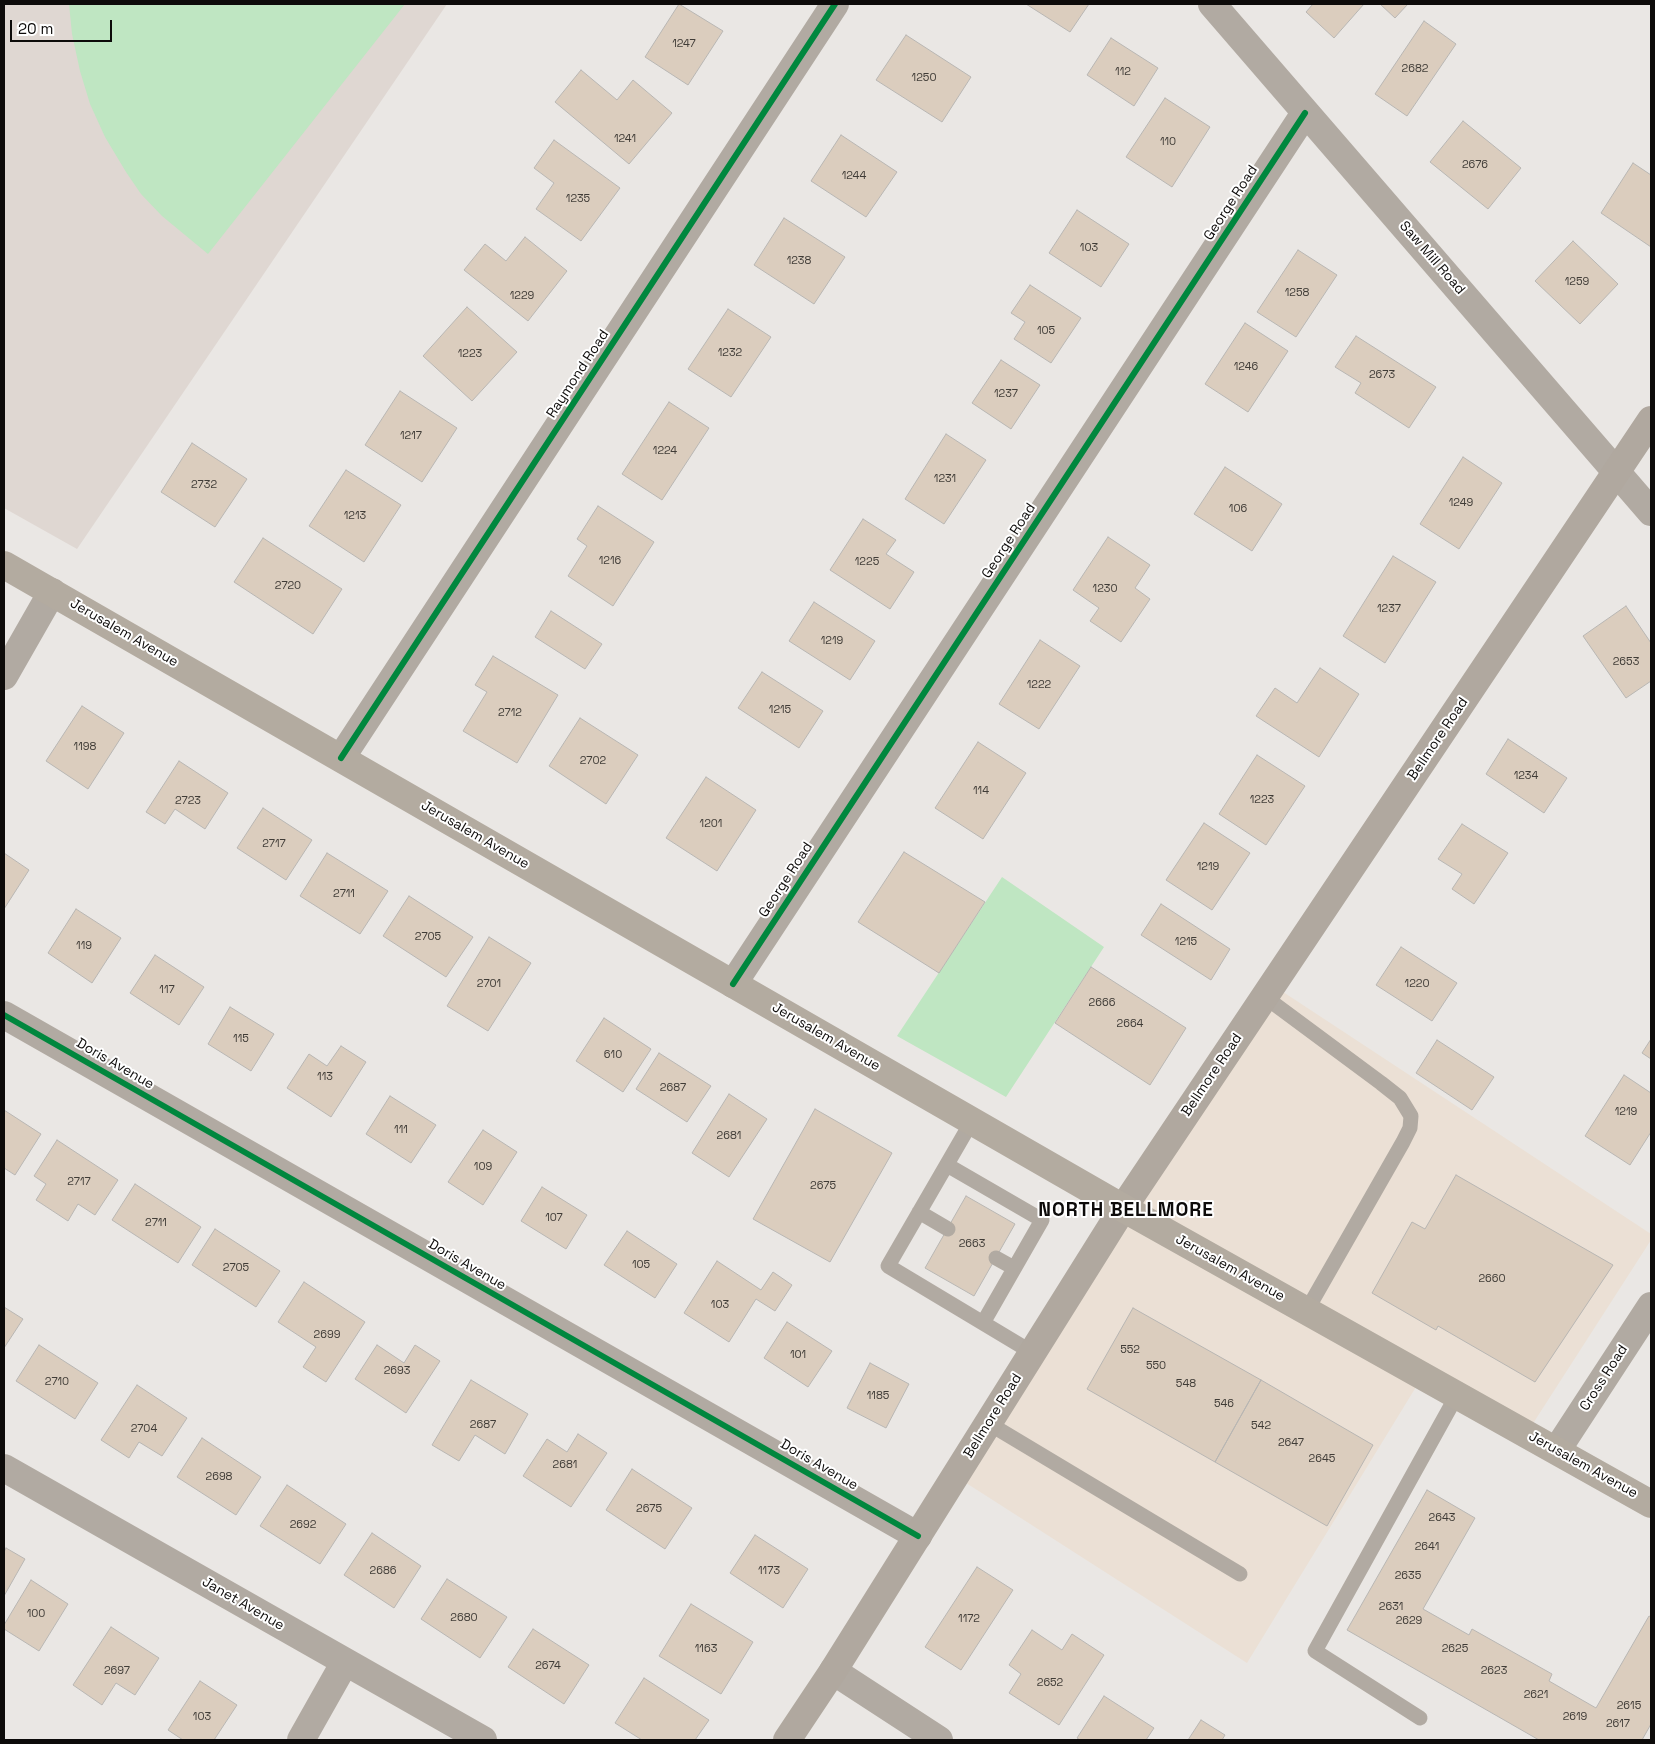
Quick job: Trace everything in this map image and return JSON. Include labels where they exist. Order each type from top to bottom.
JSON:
[{"type":"main road","name":"Bellmore Road","points":[[788,1740],[1123,1208],[1618,472],[1651,420]]},
{"type":"main road","name":"Jerusalem Avenue","points":[[4,565],[1123,1208],[1651,1504]]},
{"type":"street","name":"Raymond Road","points":[[341,758],[835,4]]},
{"type":"street","name":"Saw Mill Road","points":[[1212,4],[1651,512]]},
{"type":"street","name":"George Road","points":[[733,984],[1305,113]]},
{"type":"street","points":[[4,676],[52,592]]},
{"type":"street","name":"Doris Avenue","points":[[4,1016],[918,1536]]},
{"type":"street","name":"Cross Road","points":[[1557,1450],[1651,1306]]},
{"type":"street","name":"Janet Avenue","points":[[4,1469],[483,1740]]},
{"type":"street","points":[[301,1740],[345,1662]]},
{"type":"street","points":[[833,1671],[939,1740]]},
{"type":"lane","points":[[1265,997],[1400,1098],[1411,1116],[1410,1128],[1403,1142],[1307,1310]]},
{"type":"lane","points":[[972,1121],[888,1266],[1033,1353]]},
{"type":"lane","points":[[947,1165],[1042,1220],[983,1323]]},
{"type":"lane","points":[[919,1212],[948,1229]]},
{"type":"lane","points":[[996,1258],[1014,1268]]},
{"type":"lane","points":[[1420,1718],[1315,1651],[1457,1395]]},
{"type":"lane","points":[[988,1423],[1240,1574]]},
{"type":"shaded area","points":[[4,4],[447,4],[77,549],[4,508]]},
{"type":"shaded area","points":[[1271,984],[1651,1234],[1651,1240],[1532,1425],[1427,1369],[1247,1663],[949,1472]]},
{"type":"green space","points":[[69,4],[405,4],[208,254],[162,216],[141,194],[105,137],[90,104],[80,71],[72,34]]},
{"type":"green space","points":[[1002,877],[1104,947],[1006,1097],[897,1036]]},
{"type":"building","points":[[679,4],[723,31],[688,85],[645,57]]},
{"type":"building","points":[[1026,4],[1089,4],[1070,32]]},
{"type":"building","points":[[1313,4],[1364,4],[1334,38],[1306,12]]},
{"type":"building","points":[[1380,4],[1408,4],[1395,18]]},
{"type":"building","points":[[1424,21],[1456,44],[1407,116],[1375,94]]},
{"type":"building","points":[[906,35],[971,77],[942,122],[876,80]]},
{"type":"building","points":[[1111,38],[1158,68],[1134,106],[1087,75]]},
{"type":"building","points":[[581,70],[617,100],[633,80],[672,113],[629,164],[555,102]]},
{"type":"building","points":[[1165,98],[1210,127],[1172,187],[1126,157]]},
{"type":"building","points":[[1463,121],[1521,168],[1488,209],[1430,162]]},
{"type":"building","points":[[841,135],[897,172],[866,217],[811,181]]},
{"type":"building","points":[[554,140],[620,188],[581,241],[536,209],[554,183],[534,168]]},
{"type":"building","points":[[1633,163],[1651,175],[1651,247],[1601,213]]},
{"type":"building","points":[[1077,210],[1129,244],[1101,287],[1049,253]]},
{"type":"building","points":[[784,218],[845,257],[814,304],[754,265]]},
{"type":"building","points":[[525,237],[567,271],[528,321],[464,270],[485,244],[506,261]]},
{"type":"building","points":[[1573,241],[1618,284],[1580,324],[1535,281]]},
{"type":"building","points":[[1298,250],[1337,275],[1296,337],[1257,312]]},
{"type":"building","points":[[1030,285],[1081,318],[1051,363],[1014,339],[1025,322],[1011,313]]},
{"type":"building","points":[[467,307],[517,352],[472,401],[423,356]]},
{"type":"building","points":[[728,309],[771,337],[731,397],[688,369]]},
{"type":"building","points":[[1245,323],[1288,351],[1248,412],[1205,384]]},
{"type":"building","points":[[1356,336],[1436,387],[1409,428],[1355,393],[1361,383],[1335,367]]},
{"type":"building","points":[[1001,360],[1040,385],[1011,429],[972,403]]},
{"type":"building","points":[[400,391],[457,428],[422,482],[365,445]]},
{"type":"building","points":[[669,402],[709,428],[662,500],[622,474]]},
{"type":"building","points":[[946,434],[986,460],[944,524],[905,499]]},
{"type":"building","points":[[192,443],[247,479],[215,527],[161,492]]},
{"type":"building","points":[[1463,457],[1502,483],[1459,549],[1420,524]]},
{"type":"building","points":[[1225,467],[1282,504],[1252,551],[1194,514]]},
{"type":"building","points":[[346,470],[401,505],[364,562],[309,526]]},
{"type":"building","points":[[598,506],[654,542],[613,606],[568,576],[587,546],[577,539]]},
{"type":"building","points":[[863,519],[896,540],[886,554],[914,572],[890,609],[830,570]]},
{"type":"building","points":[[1108,537],[1150,565],[1135,588],[1150,599],[1121,642],[1090,621],[1099,608],[1073,590]]},
{"type":"building","points":[[263,538],[342,589],[313,634],[234,582]]},
{"type":"building","points":[[1393,556],[1436,582],[1385,663],[1343,636]]},
{"type":"building","points":[[814,602],[875,641],[850,680],[789,641]]},
{"type":"building","points":[[1626,606],[1651,643],[1651,681],[1626,698],[1583,636]]},
{"type":"building","points":[[551,611],[602,644],[585,669],[535,637]]},
{"type":"building","points":[[1040,640],[1080,666],[1039,729],[999,704]]},
{"type":"building","points":[[493,656],[558,695],[517,763],[463,731],[487,692],[475,685]]},
{"type":"building","points":[[1320,668],[1359,694],[1319,757],[1256,716],[1275,688],[1297,703]]},
{"type":"building","points":[[762,672],[823,711],[799,748],[738,708]]},
{"type":"building","points":[[82,706],[124,733],[88,789],[46,761]]},
{"type":"building","points":[[580,718],[638,755],[606,804],[549,766]]},
{"type":"building","points":[[1508,739],[1567,778],[1544,813],[1486,774]]},
{"type":"building","points":[[978,742],[1026,773],[983,839],[935,808]]},
{"type":"building","points":[[1257,755],[1305,786],[1266,845],[1219,814]]},
{"type":"building","points":[[179,761],[228,793],[205,829],[175,809],[165,824],[146,812]]},
{"type":"building","points":[[706,777],[756,810],[717,871],[666,838]]},
{"type":"building","points":[[263,808],[312,840],[286,880],[237,848]]},
{"type":"building","points":[[1204,823],[1250,853],[1212,910],[1166,880]]},
{"type":"building","points":[[1462,824],[1508,853],[1474,904],[1452,889],[1462,874],[1438,859]]},
{"type":"building","points":[[904,852],[985,902],[939,973],[858,922]]},
{"type":"building","points":[[4,853],[29,870],[4,909]]},
{"type":"building","points":[[327,853],[388,891],[360,934],[300,896]]},
{"type":"building","points":[[409,896],[473,937],[446,977],[383,936]]},
{"type":"building","points":[[1161,904],[1230,949],[1211,980],[1141,935]]},
{"type":"building","points":[[76,909],[121,938],[92,983],[48,953]]},
{"type":"building","points":[[489,937],[531,963],[488,1031],[447,1006]]},
{"type":"building","points":[[1401,947],[1457,983],[1432,1021],[1376,985]]},
{"type":"building","points":[[155,955],[204,987],[179,1025],[130,993]]},
{"type":"building","points":[[1091,967],[1186,1028],[1150,1085],[1055,1023]]},
{"type":"building","points":[[230,1007],[274,1034],[251,1071],[208,1044]]},
{"type":"building","points":[[604,1018],[651,1049],[623,1092],[576,1061]]},
{"type":"building","points":[[1651,1039],[1651,1059],[1642,1053]]},
{"type":"building","points":[[1437,1040],[1494,1077],[1472,1110],[1416,1073]]},
{"type":"building","points":[[341,1046],[366,1062],[331,1117],[287,1088],[309,1054],[327,1066]]},
{"type":"building","points":[[659,1053],[711,1086],[687,1122],[636,1089]]},
{"type":"building","points":[[1624,1075],[1651,1093],[1651,1132],[1630,1165],[1585,1136]]},
{"type":"building","points":[[729,1094],[767,1119],[729,1177],[692,1153]]},
{"type":"building","points":[[390,1096],[436,1125],[411,1163],[366,1134]]},
{"type":"building","points":[[815,1109],[892,1153],[830,1262],[753,1219]]},
{"type":"building","points":[[4,1110],[41,1134],[15,1175],[4,1168]]},
{"type":"building","points":[[483,1130],[517,1152],[483,1205],[448,1182]]},
{"type":"building","points":[[57,1140],[118,1180],[95,1215],[78,1204],[68,1221],[36,1200],[46,1184],[34,1176]]},
{"type":"building","points":[[1456,1175],[1613,1265],[1535,1382],[1438,1326],[1436,1330],[1372,1293],[1412,1222],[1425,1229]]},
{"type":"building","points":[[135,1184],[201,1227],[178,1263],[112,1220]]},
{"type":"building","points":[[542,1187],[587,1215],[566,1249],[521,1221]]},
{"type":"building","points":[[966,1196],[1015,1224],[974,1296],[925,1268]]},
{"type":"building","points":[[215,1229],[280,1271],[256,1307],[192,1265]]},
{"type":"building","points":[[627,1231],[677,1264],[655,1298],[604,1265]]},
{"type":"building","points":[[717,1261],[761,1290],[773,1272],[792,1285],[775,1311],[756,1299],[729,1342],[684,1313]]},
{"type":"building","points":[[304,1282],[365,1322],[326,1382],[303,1367],[316,1347],[278,1322]]},
{"type":"building","points":[[4,1307],[23,1319],[4,1348]]},
{"type":"building","points":[[1133,1308],[1261,1380],[1215,1462],[1087,1389]]},
{"type":"building","points":[[787,1322],[832,1351],[808,1387],[764,1358]]},
{"type":"building","points":[[39,1345],[98,1383],[75,1419],[16,1381]]},
{"type":"building","points":[[377,1345],[404,1363],[415,1345],[440,1361],[406,1413],[355,1379]]},
{"type":"building","points":[[870,1363],[909,1384],[886,1428],[847,1408]]},
{"type":"building","points":[[471,1380],[528,1414],[505,1454],[475,1435],[459,1461],[432,1445]]},
{"type":"building","points":[[1261,1380],[1373,1445],[1327,1526],[1215,1462]]},
{"type":"building","points":[[137,1385],[187,1418],[162,1456],[139,1442],[129,1458],[101,1440]]},
{"type":"building","points":[[578,1434],[607,1453],[571,1507],[523,1476],[547,1439],[567,1452]]},
{"type":"building","points":[[202,1438],[261,1477],[236,1515],[177,1477]]},
{"type":"building","points":[[632,1469],[692,1508],[665,1549],[606,1510]]},
{"type":"building","points":[[287,1485],[346,1524],[320,1564],[260,1526]]},
{"type":"building","points":[[1427,1490],[1475,1518],[1423,1609],[1469,1635],[1472,1629],[1552,1674],[1549,1681],[1596,1708],[1649,1616],[1651,1617],[1651,1724],[1642,1740],[1539,1740],[1347,1630]]},
{"type":"building","points":[[372,1533],[421,1566],[394,1608],[344,1575]]},
{"type":"building","points":[[755,1535],[808,1569],[783,1608],[730,1573]]},
{"type":"building","points":[[6,1548],[25,1559],[4,1596],[4,1552]]},
{"type":"building","points":[[977,1567],[1013,1590],[961,1670],[925,1647]]},
{"type":"building","points":[[447,1579],[507,1617],[480,1658],[421,1619]]},
{"type":"building","points":[[31,1580],[68,1604],[39,1651],[4,1629],[4,1625]]},
{"type":"building","points":[[691,1604],[753,1642],[721,1694],[659,1656]]},
{"type":"building","points":[[111,1627],[159,1658],[135,1695],[116,1683],[102,1705],[73,1685]]},
{"type":"building","points":[[533,1629],[589,1665],[564,1704],[508,1667]]},
{"type":"building","points":[[1032,1630],[1062,1650],[1072,1634],[1104,1655],[1059,1725],[1009,1693],[1021,1674],[1009,1665]]},
{"type":"building","points":[[644,1678],[709,1720],[695,1740],[642,1740],[615,1723]]},
{"type":"building","points":[[200,1681],[237,1705],[214,1740],[183,1740],[168,1730]]},
{"type":"building","points":[[1104,1696],[1154,1728],[1146,1740],[1080,1740],[1077,1738]]},
{"type":"building","points":[[1201,1720],[1225,1735],[1222,1740],[1188,1740]]},
{"type":"cycle path","points":[[341,758],[835,4]]},
{"type":"cycle path","points":[[733,984],[1305,113]]},
{"type":"cycle path","points":[[4,1015],[918,1536]]},
{"type":"district","name":"NORTH BELLMORE","points":[[1126,1211]]}]
